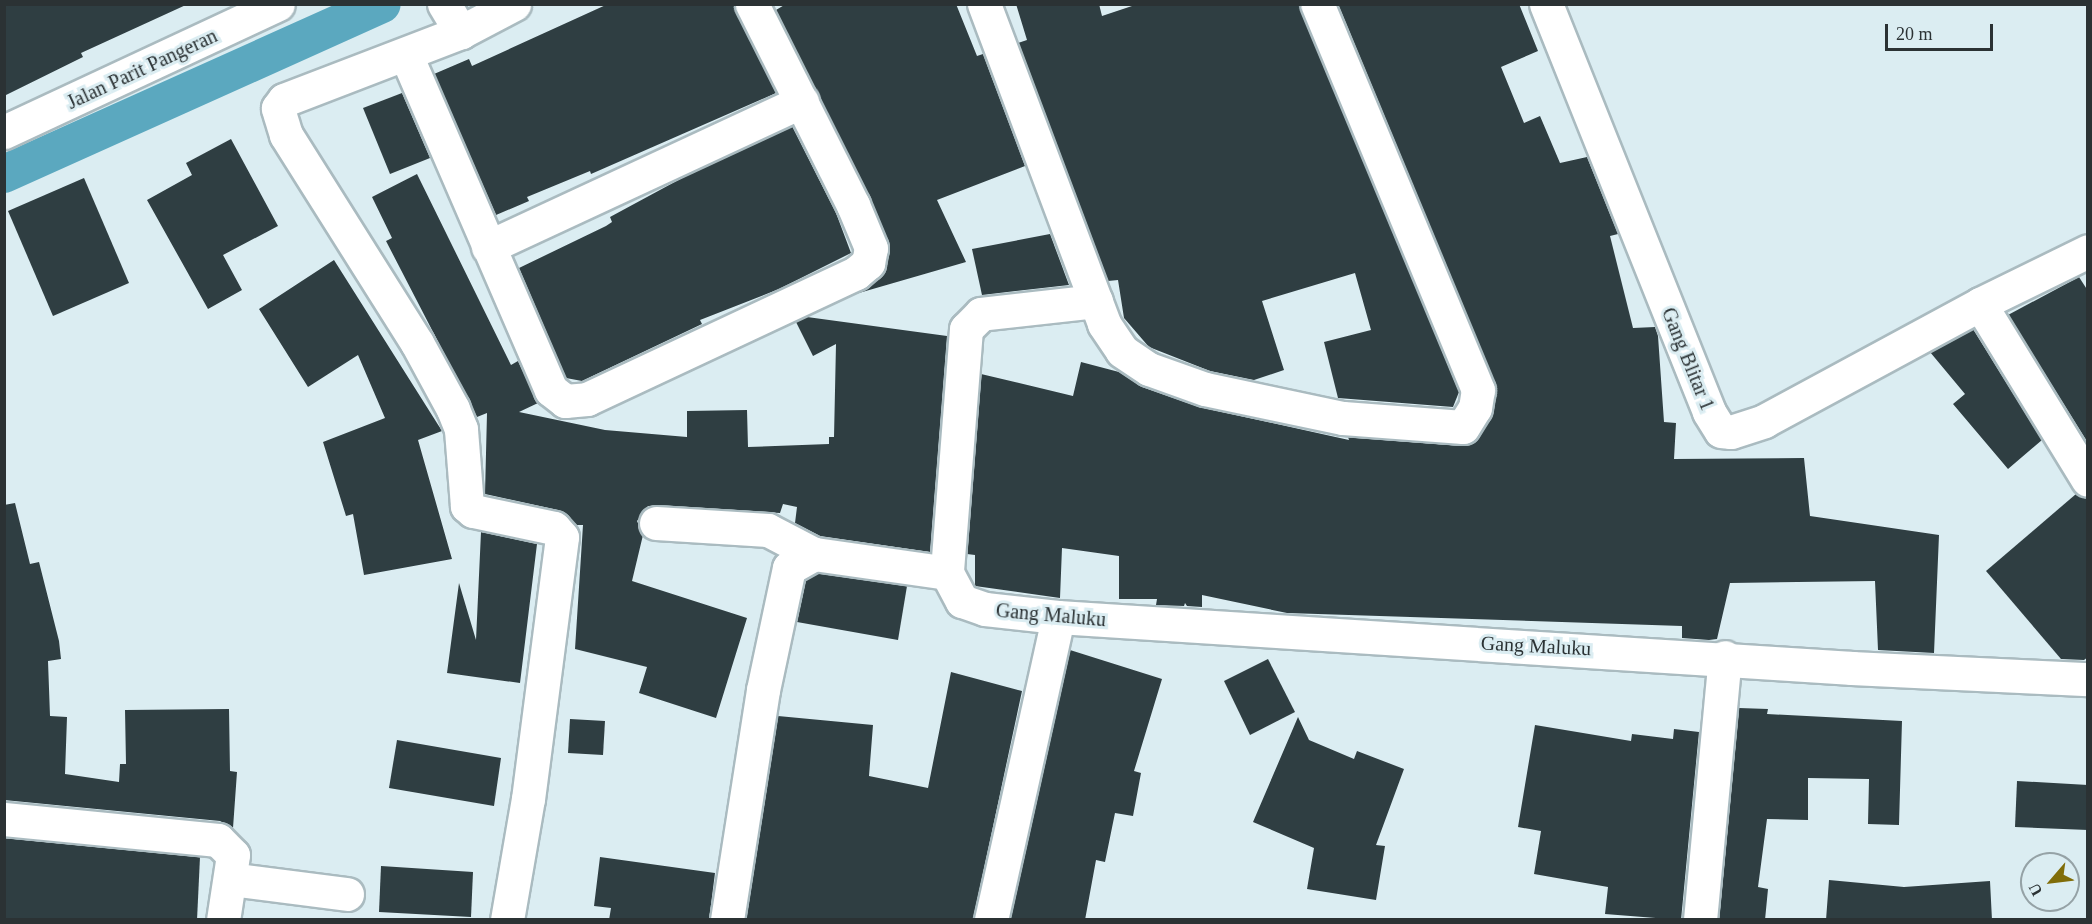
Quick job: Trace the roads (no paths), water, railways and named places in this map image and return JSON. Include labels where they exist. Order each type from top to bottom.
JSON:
[{"type":"street","name":"Jalan Parit Pangeran","points":[[8,123],[278,4]]},
{"type":"street","points":[[507,920],[528,799],[562,537],[554,528],[473,511],[467,506],[461,429],[453,409],[417,343],[278,118],[278,108],[284,100],[406,55],[452,17],[514,4]]},
{"type":"street","points":[[406,55],[551,390],[565,401],[587,399],[856,273],[868,263],[871,248],[802,101],[752,4]]},
{"type":"street","points":[[984,4],[1104,324],[1122,351],[1149,369],[1205,389],[1343,418],[1463,427],[1475,408],[1478,390],[1317,4]]},
{"type":"street","name":"Gang Blitar 1","points":[[1546,4],[1709,412],[1722,431],[1731,432],[1764,422],[1980,304],[2088,251]]},
{"type":"street","points":[[488,248],[802,101]]},
{"type":"street","points":[[656,523],[768,530],[814,554],[947,573],[966,329],[981,314],[1096,301]]},
{"type":"street","points":[[1980,304],[2088,480]]},
{"type":"street","points":[[727,920],[763,690],[789,567],[814,554]]},
{"type":"street","name":"Gang Maluku","points":[[947,573],[962,600],[985,609],[1058,617],[1725,657],[1852,668],[2088,679]]},
{"type":"street","points":[[991,920],[1058,617]]},
{"type":"street","points":[[1700,920],[1725,657]]},
{"type":"street","points":[[4,819],[218,840],[233,855],[224,920]]},
{"type":"street","points":[[230,879],[347,894]]},
{"type":"waterway","points":[[4,174],[382,4]]}]
